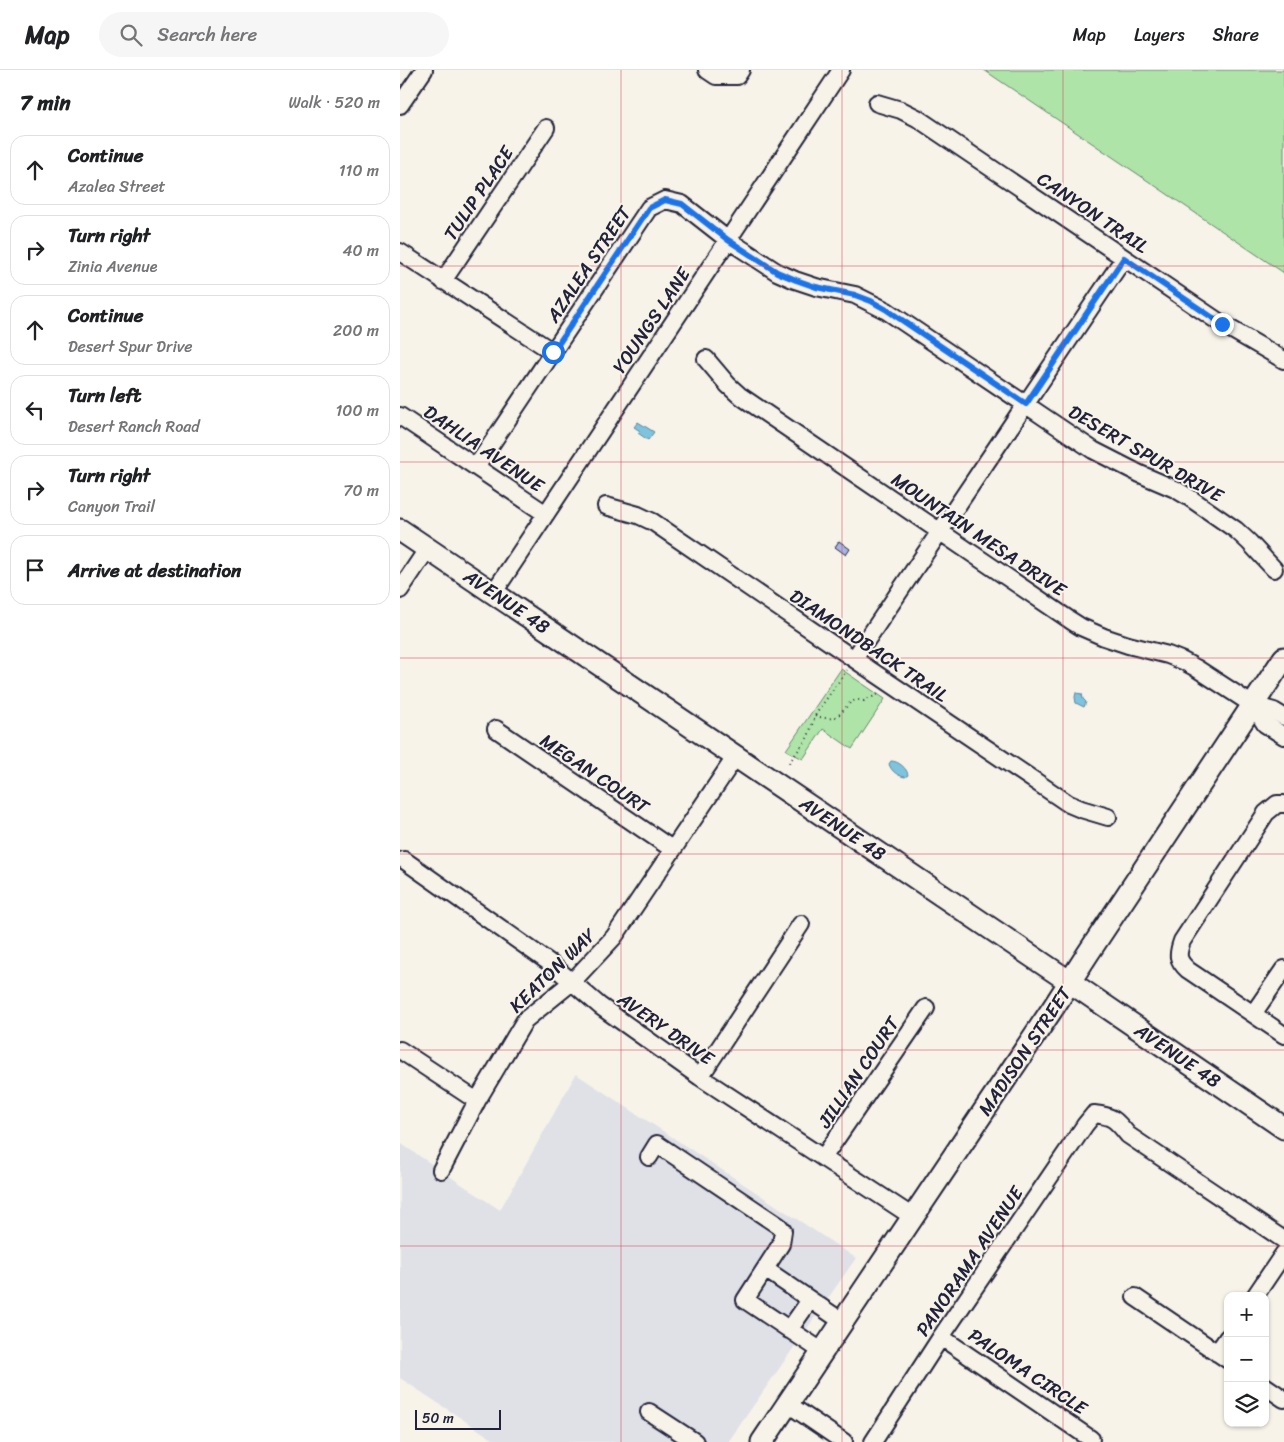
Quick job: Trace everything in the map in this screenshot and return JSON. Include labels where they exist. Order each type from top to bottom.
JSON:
[{"type":"main road","name":"AVENUE 48","points":[[400,530],[1284,1128]]},
{"type":"main road","name":"MADISON STREET","points":[[762,1442],[1284,658]]},
{"type":"street","points":[[400,105],[424,70]]},
{"type":"street","points":[[712,73],[737,76],[741,70]]},
{"type":"street","name":"YOUNGS LANE","points":[[494,592],[840,70]]},
{"type":"street","name":"CANYON TRAIL","points":[[877,103],[901,110],[917,118],[1222,324],[1284,360]]},
{"type":"street","name":"TULIP PLACE","points":[[443,281],[546,128]]},
{"type":"street","name":"DESERT SPUR DRIVE","points":[[649,208],[665,200],[682,204],[728,240],[777,272],[816,287],[855,295],[887,310],[1093,450],[1190,498],[1236,530],[1274,569]]},
{"type":"street","name":"AZALEA STREET","points":[[476,467],[649,208]]},
{"type":"street","points":[[400,252],[553,352]]},
{"type":"street","points":[[851,663],[1124,258]]},
{"type":"street","name":"MOUNTAIN MESA DRIVE","points":[[706,359],[739,395],[1081,627],[1128,645],[1168,655],[1183,661],[1253,705]]},
{"type":"street","name":"DAHLIA AVENUE","points":[[400,416],[546,514]]},
{"type":"street","name":"DIAMONDBACK TRAIL","points":[[606,506],[638,515],[653,522],[851,663],[1069,804],[1108,817]]},
{"type":"street","points":[[400,590],[428,548]]},
{"type":"street","points":[[1253,705],[1274,711],[1284,717]]},
{"type":"street","points":[[1253,705],[1265,724],[1284,736]]},
{"type":"street","name":"MEGAN COURT","points":[[496,729],[672,850]]},
{"type":"street","name":"KEATON WAY","points":[[441,1170],[477,1101],[526,1020],[572,982],[614,937],[736,756]]},
{"type":"street","points":[[1284,804],[1277,804],[1266,813],[1182,941],[1178,957],[1188,970],[1284,1035]]},
{"type":"street","name":"AVERY DRIVE","points":[[404,860],[550,963],[600,1006],[700,1077],[913,1217]]},
{"type":"street","points":[[700,1077],[801,924]]},
{"type":"street","points":[[1253,1014],[1284,969]]},
{"type":"street","name":"JILLIAN COURT","points":[[823,1158],[926,1008]]},
{"type":"street","points":[[400,1050],[477,1101]]},
{"type":"street","name":"PANORAMA AVENUE","points":[[873,1442],[1094,1114],[1106,1115],[1119,1124],[1128,1135],[1284,1240]]},
{"type":"street","points":[[649,1157],[657,1144],[779,1226],[783,1231],[781,1244],[745,1300],[822,1352]]},
{"type":"street","points":[[1258,1292],[1284,1253]]},
{"type":"street","points":[[765,1269],[843,1322]]},
{"type":"street","points":[[1135,1297],[1222,1357]]},
{"type":"street","points":[[789,1330],[810,1300]]},
{"type":"street","name":"PALOMA CIRCLE","points":[[942,1337],[1091,1439]]},
{"type":"street","points":[[1269,1389],[1284,1399]]},
{"type":"street","points":[[788,1404],[844,1442]]},
{"type":"street","points":[[649,1412],[695,1442]]},
{"type":"path","points":[[789,763],[808,737],[816,716],[851,663]]},
{"type":"path","points":[[816,716],[834,718],[853,701],[864,701],[884,691]]},
{"type":"shaded area","points":[[576,1074],[856,1258],[728,1442],[497,1442],[400,1378],[400,1143],[500,1210]]},
{"type":"green space","points":[[984,70],[1284,70],[1284,273]]},
{"type":"green space","points":[[841,669],[885,699],[852,749],[823,729],[803,759],[786,750]]},
{"type":"water","points":[[638,422],[654,432],[648,440],[638,433],[640,431],[634,427]]},
{"type":"water","points":[[1076,693],[1082,694],[1086,702],[1084,707],[1076,703]]},
{"type":"water","points":[[891,761],[902,765],[908,775],[905,777],[895,773],[889,764]]},
{"type":"building","points":[[839,541],[850,549],[846,555],[835,547]]},
{"type":"route","points":[[553,352],[649,208],[665,200],[682,204],[728,240],[777,272],[816,287],[855,295],[887,310],[1026,404],[1124,258],[1222,324]]}]
